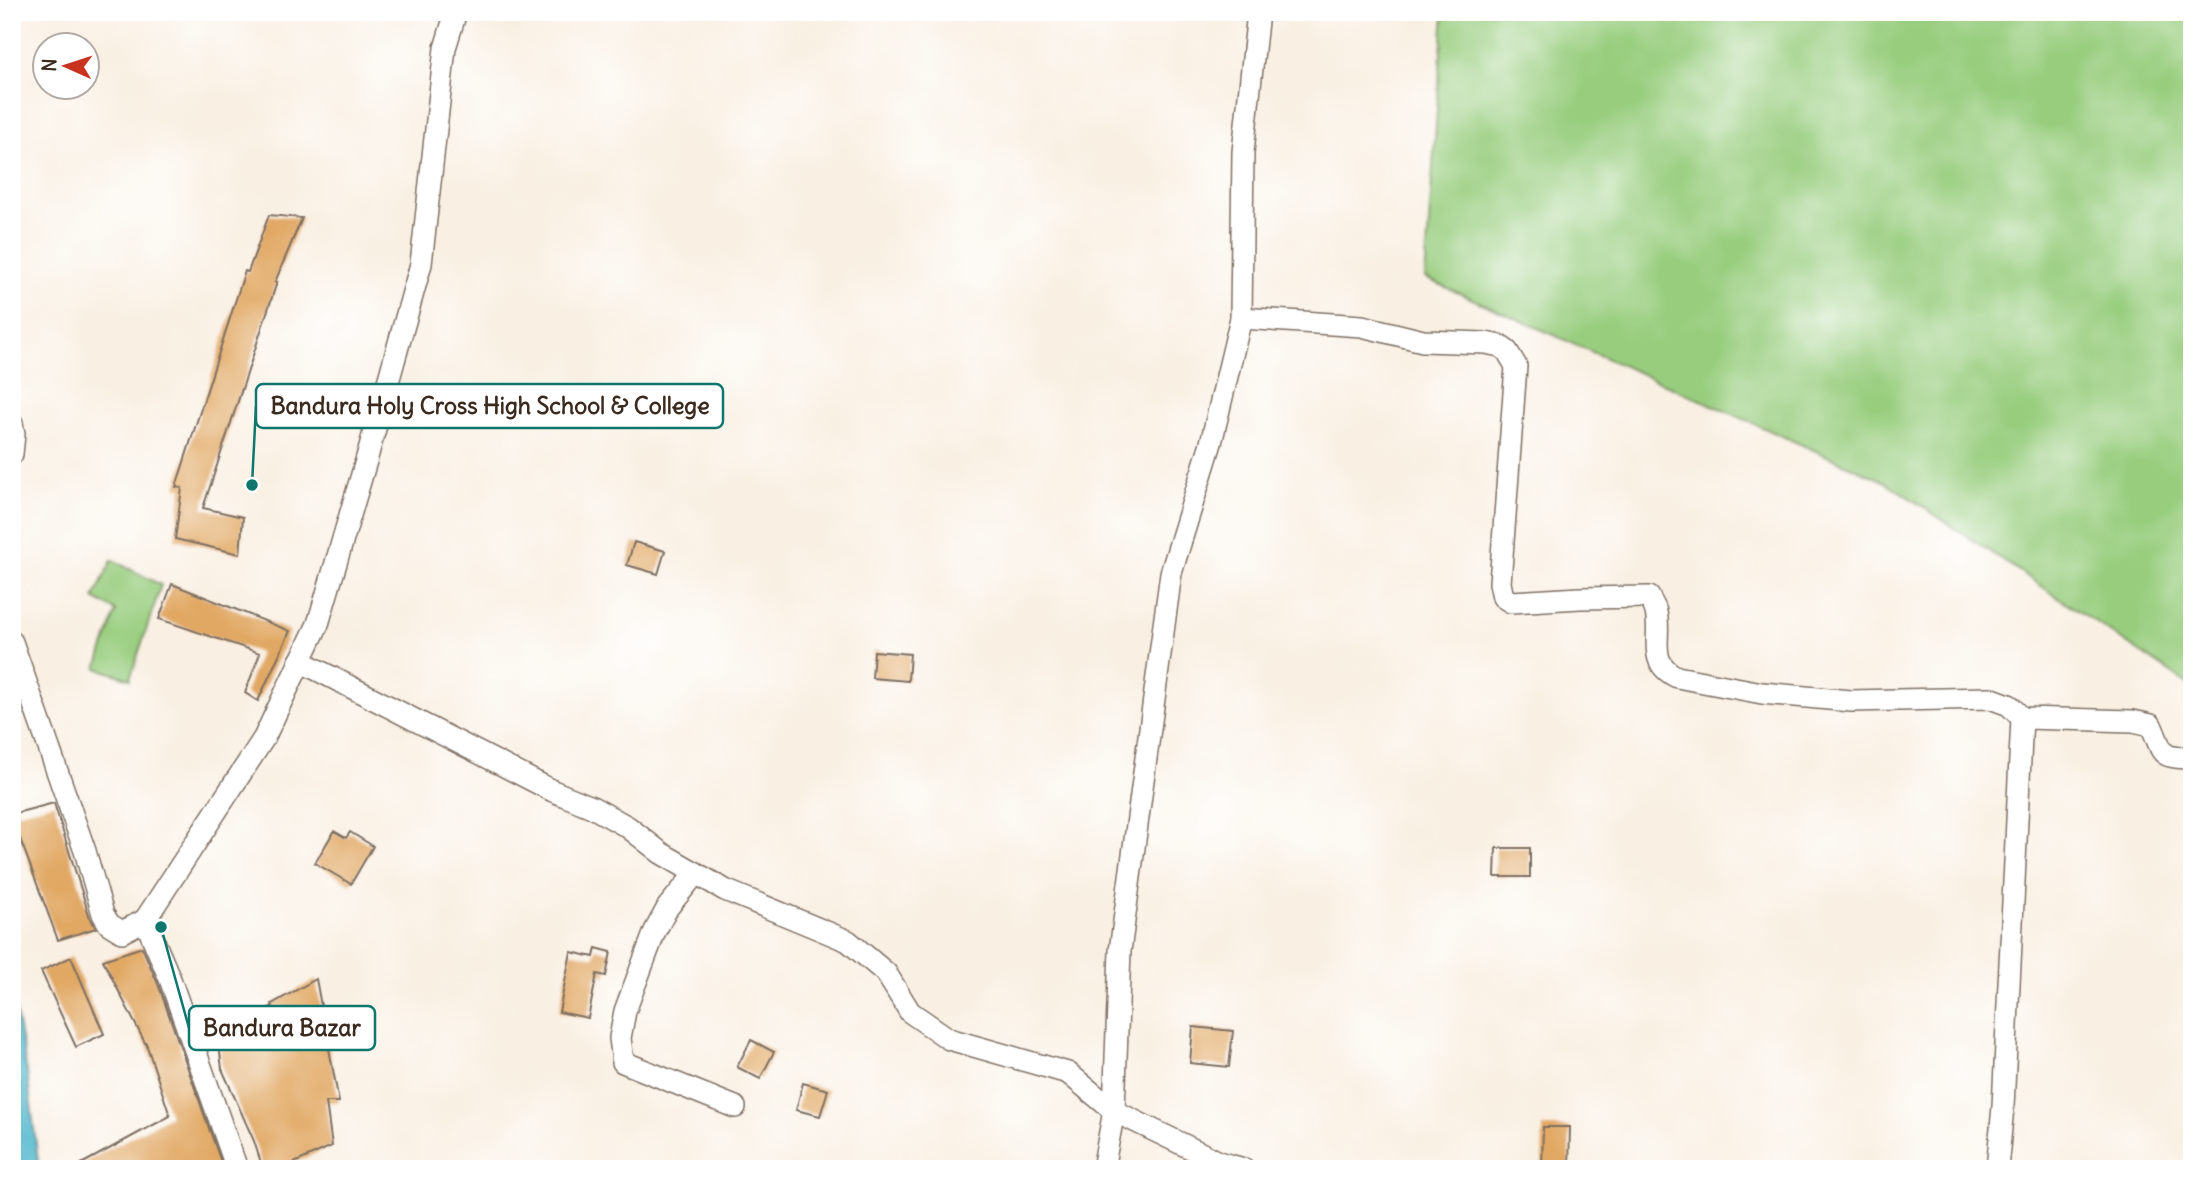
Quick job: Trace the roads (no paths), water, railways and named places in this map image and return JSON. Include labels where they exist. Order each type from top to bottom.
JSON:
[{"type":"street","points":[[12,642],[85,851],[103,914],[109,924],[122,932],[145,920],[264,738],[321,612],[421,264],[444,48],[456,12]]},
{"type":"street","points":[[1103,1169],[1114,1111],[1120,951],[1171,573],[1211,443],[1241,318],[1243,152],[1258,12]]},
{"type":"street","points":[[1241,318],[1362,326],[1423,341],[1486,343],[1500,346],[1507,351],[1516,366],[1500,583],[1503,597],[1511,602],[1648,597],[1656,611],[1656,652],[1665,671],[1677,677],[1762,692],[1851,701],[1990,698],[2009,705],[2022,718],[2133,721],[2151,725],[2161,751],[2171,757],[2192,758]]},
{"type":"street","points":[[12,424],[12,454]]},
{"type":"street","points":[[300,661],[553,791],[592,807],[628,827],[661,853],[725,890],[848,941],[886,972],[910,1012],[949,1039],[1068,1073],[1114,1111],[1219,1162],[1244,1169]]},
{"type":"street","points":[[1997,1169],[2003,1107],[2022,718]]},
{"type":"street","points":[[696,873],[668,907],[655,931],[625,1012],[620,1038],[623,1062],[735,1107]]},
{"type":"street","points":[[145,920],[170,979],[237,1169]]},
{"type":"water","points":[[12,991],[27,1072],[39,1169],[12,1169]]},
{"type":"place","name":"Bandura Holy Cross High School & College","points":[[252,485]]},
{"type":"place","name":"Bandura Bazar","points":[[161,927]]}]
